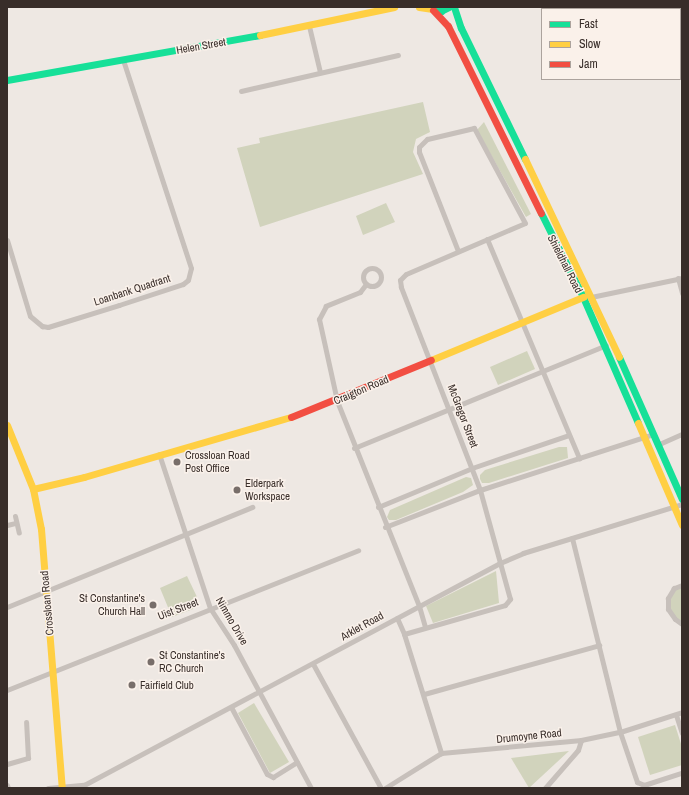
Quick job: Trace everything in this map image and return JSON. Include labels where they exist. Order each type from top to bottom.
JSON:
[{"type":"street","name":"Helen Street","points":[[7,80],[309,26],[394,7]]},
{"type":"street","points":[[419,7],[431,9],[449,7]]},
{"type":"street","name":"Shieldhall Road","points":[[454,7],[461,28],[592,296],[682,499]]},
{"type":"street","name":"Shieldhall Road","points":[[431,9],[448,26],[583,298],[682,525]]},
{"type":"street","points":[[309,26],[320,72]]},
{"type":"street","points":[[241,91],[398,55]]},
{"type":"street","name":"Loanbank Quadrant","points":[[7,240],[30,316],[42,326],[48,327],[120,306],[183,284],[188,280],[191,268],[123,60]]},
{"type":"street","points":[[494,119],[504,114]]},
{"type":"street","points":[[474,128],[525,223],[458,251],[419,152],[419,147],[427,139],[474,128]]},
{"type":"street","points":[[542,217],[552,212]]},
{"type":"street","points":[[487,239],[579,458]]},
{"type":"street","name":"McGregor Street","points":[[425,627],[508,603],[510,596],[480,490],[450,408],[401,287],[400,280],[406,274],[458,251]]},
{"type":"street","points":[[680,278],[682,294]]},
{"type":"street","name":"Craigton Road","points":[[33,489],[84,478],[337,401],[521,322],[583,298],[680,278]]},
{"type":"street","points":[[366,284],[360,292],[326,306],[320,312],[319,319],[337,401],[385,527],[419,606],[425,627],[404,634]]},
{"type":"street","points":[[354,448],[613,342]]},
{"type":"street","name":"Crossloan Road","points":[[7,425],[10,443],[33,489],[41,529],[62,787]]},
{"type":"street","points":[[385,527],[480,490],[653,434]]},
{"type":"street","points":[[657,445],[682,434]]},
{"type":"street","points":[[378,508],[472,468],[569,435]]},
{"type":"street","name":"Nimmo Drive","points":[[159,454],[184,535],[210,608],[259,692],[311,788]]},
{"type":"street","name":"Arklet Road","points":[[48,788],[72,788],[84,785],[500,563],[572,538],[682,504]]},
{"type":"street","points":[[7,607],[252,507]]},
{"type":"street","points":[[15,516],[15,523],[19,533]]},
{"type":"street","points":[[7,525],[15,523]]},
{"type":"street","points":[[572,538],[620,732],[637,782],[644,785],[682,773]]},
{"type":"street","name":"Uist Street","points":[[7,690],[358,550]]},
{"type":"street","points":[[682,585],[674,588],[668,598],[668,609],[675,619],[682,624]]},
{"type":"street","points":[[397,618],[404,634],[424,694],[441,753]]},
{"type":"street","points":[[424,694],[599,645]]},
{"type":"street","points":[[313,664],[381,788]]},
{"type":"street","points":[[231,707],[266,774],[272,777],[297,762]]},
{"type":"street","name":"Drumoyne Road","points":[[385,788],[441,753],[581,740],[620,732],[682,712]]},
{"type":"street","points":[[676,715],[682,733]]},
{"type":"street","points":[[7,764],[28,758],[26,722]]},
{"type":"street","points":[[545,788],[578,750],[581,740]]},
{"type":"green space","points":[[423,102],[430,132],[416,139],[413,152],[423,174],[260,227],[237,148],[260,143],[259,138]]},
{"type":"green space","points":[[484,122],[531,214],[526,217],[477,130]]},
{"type":"green space","points":[[386,203],[395,222],[363,235],[356,216]]},
{"type":"green space","points":[[527,351],[535,369],[498,385],[490,367]]},
{"type":"green space","points":[[559,447],[567,447],[568,458],[489,483],[482,483],[480,479],[480,475],[485,470]]},
{"type":"green space","points":[[466,477],[471,478],[473,485],[463,492],[396,520],[389,520],[387,517],[390,510]]},
{"type":"green space","points":[[496,571],[499,603],[433,623],[426,606]]},
{"type":"green space","points":[[187,576],[197,597],[193,609],[172,617],[160,588]]},
{"type":"green space","points":[[682,585],[682,624],[668,609],[668,598],[674,588]]},
{"type":"green space","points":[[254,703],[289,762],[270,773],[238,713]]},
{"type":"green space","points":[[675,725],[682,747],[682,765],[650,775],[638,737]]},
{"type":"green space","points":[[569,751],[529,788],[511,758]]},
{"type":"traffic: fast","points":[[428,7],[441,11],[449,7]]},
{"type":"traffic: fast","points":[[454,7],[461,28],[525,159]]},
{"type":"traffic: fast","points":[[7,80],[260,35]]},
{"type":"traffic: fast","points":[[541,213],[583,297],[638,423]]},
{"type":"traffic: fast","points":[[619,357],[682,499]]},
{"type":"traffic: slow","points":[[260,35],[394,7]]},
{"type":"traffic: slow","points":[[419,7],[431,9]]},
{"type":"traffic: slow","points":[[525,159],[619,357]]},
{"type":"traffic: slow","points":[[431,360],[583,297]]},
{"type":"traffic: slow","points":[[33,489],[84,477],[291,417]]},
{"type":"traffic: slow","points":[[638,423],[682,525]]},
{"type":"traffic: slow","points":[[7,425],[33,489],[41,529],[62,788]]},
{"type":"traffic: jam","points":[[433,10],[448,26],[541,213]]},
{"type":"traffic: jam","points":[[291,417],[431,360]]},
{"type":"place","name":"Crossloan Road Post Office","points":[[177,462]]},
{"type":"place","name":"Elderpark Workspace","points":[[237,490]]},
{"type":"place","name":"St Constantine's Church Hall","points":[[153,605]]},
{"type":"place","name":"St Constantine's RC Church","points":[[151,662]]},
{"type":"place","name":"Fairfield Club","points":[[132,685]]}]
